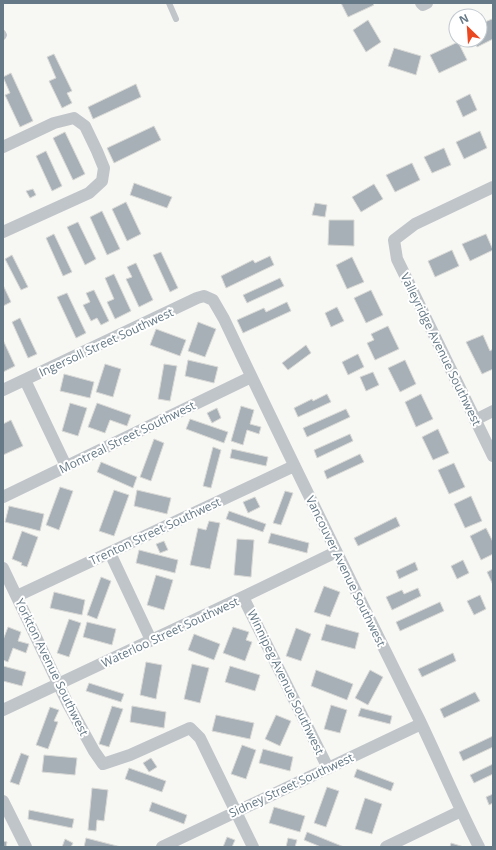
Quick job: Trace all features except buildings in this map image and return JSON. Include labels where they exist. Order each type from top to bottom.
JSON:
[{"type":"street","points":[[3,147],[54,123],[74,118],[85,126],[104,168],[102,180],[89,193],[3,232]]},
{"type":"street","name":"Valleyridge Avenue Southwest","points":[[493,187],[415,224],[394,240],[397,259],[493,456]]},
{"type":"street","name":"Ingersoll Street Southwest","points":[[3,390],[197,298],[204,296],[209,298]]},
{"type":"street","name":"Vancouver Avenue Southwest","points":[[209,298],[213,300],[224,319],[294,466],[421,724],[479,847]]},
{"type":"street","name":"Montreal Street Southwest","points":[[3,497],[252,378]]},
{"type":"street","points":[[25,380],[66,466]]},
{"type":"street","points":[[475,420],[493,411]]},
{"type":"street","name":"Trenton Street Southwest","points":[[16,596],[294,466]]},
{"type":"street","name":"Waterloo Street Southwest","points":[[3,710],[336,552]]},
{"type":"street","points":[[110,553],[151,640]]},
{"type":"street","name":"Yorkton Avenue Southwest","points":[[3,568],[59,684],[94,751],[103,764],[130,755],[190,728],[200,738],[235,812]]},
{"type":"street","name":"Winnipeg Avenue Southwest","points":[[243,597],[328,768]]},
{"type":"street","name":"Sidney Street Southwest","points":[[162,847],[421,724]]},
{"type":"street","points":[[3,801],[6,813],[26,847]]},
{"type":"street","points":[[386,847],[461,811]]},
{"type":"street","points":[[235,812],[253,847]]},
{"type":"lane","points":[[169,3],[176,19]]},
{"type":"lane","points":[[3,33],[3,37]]}]
